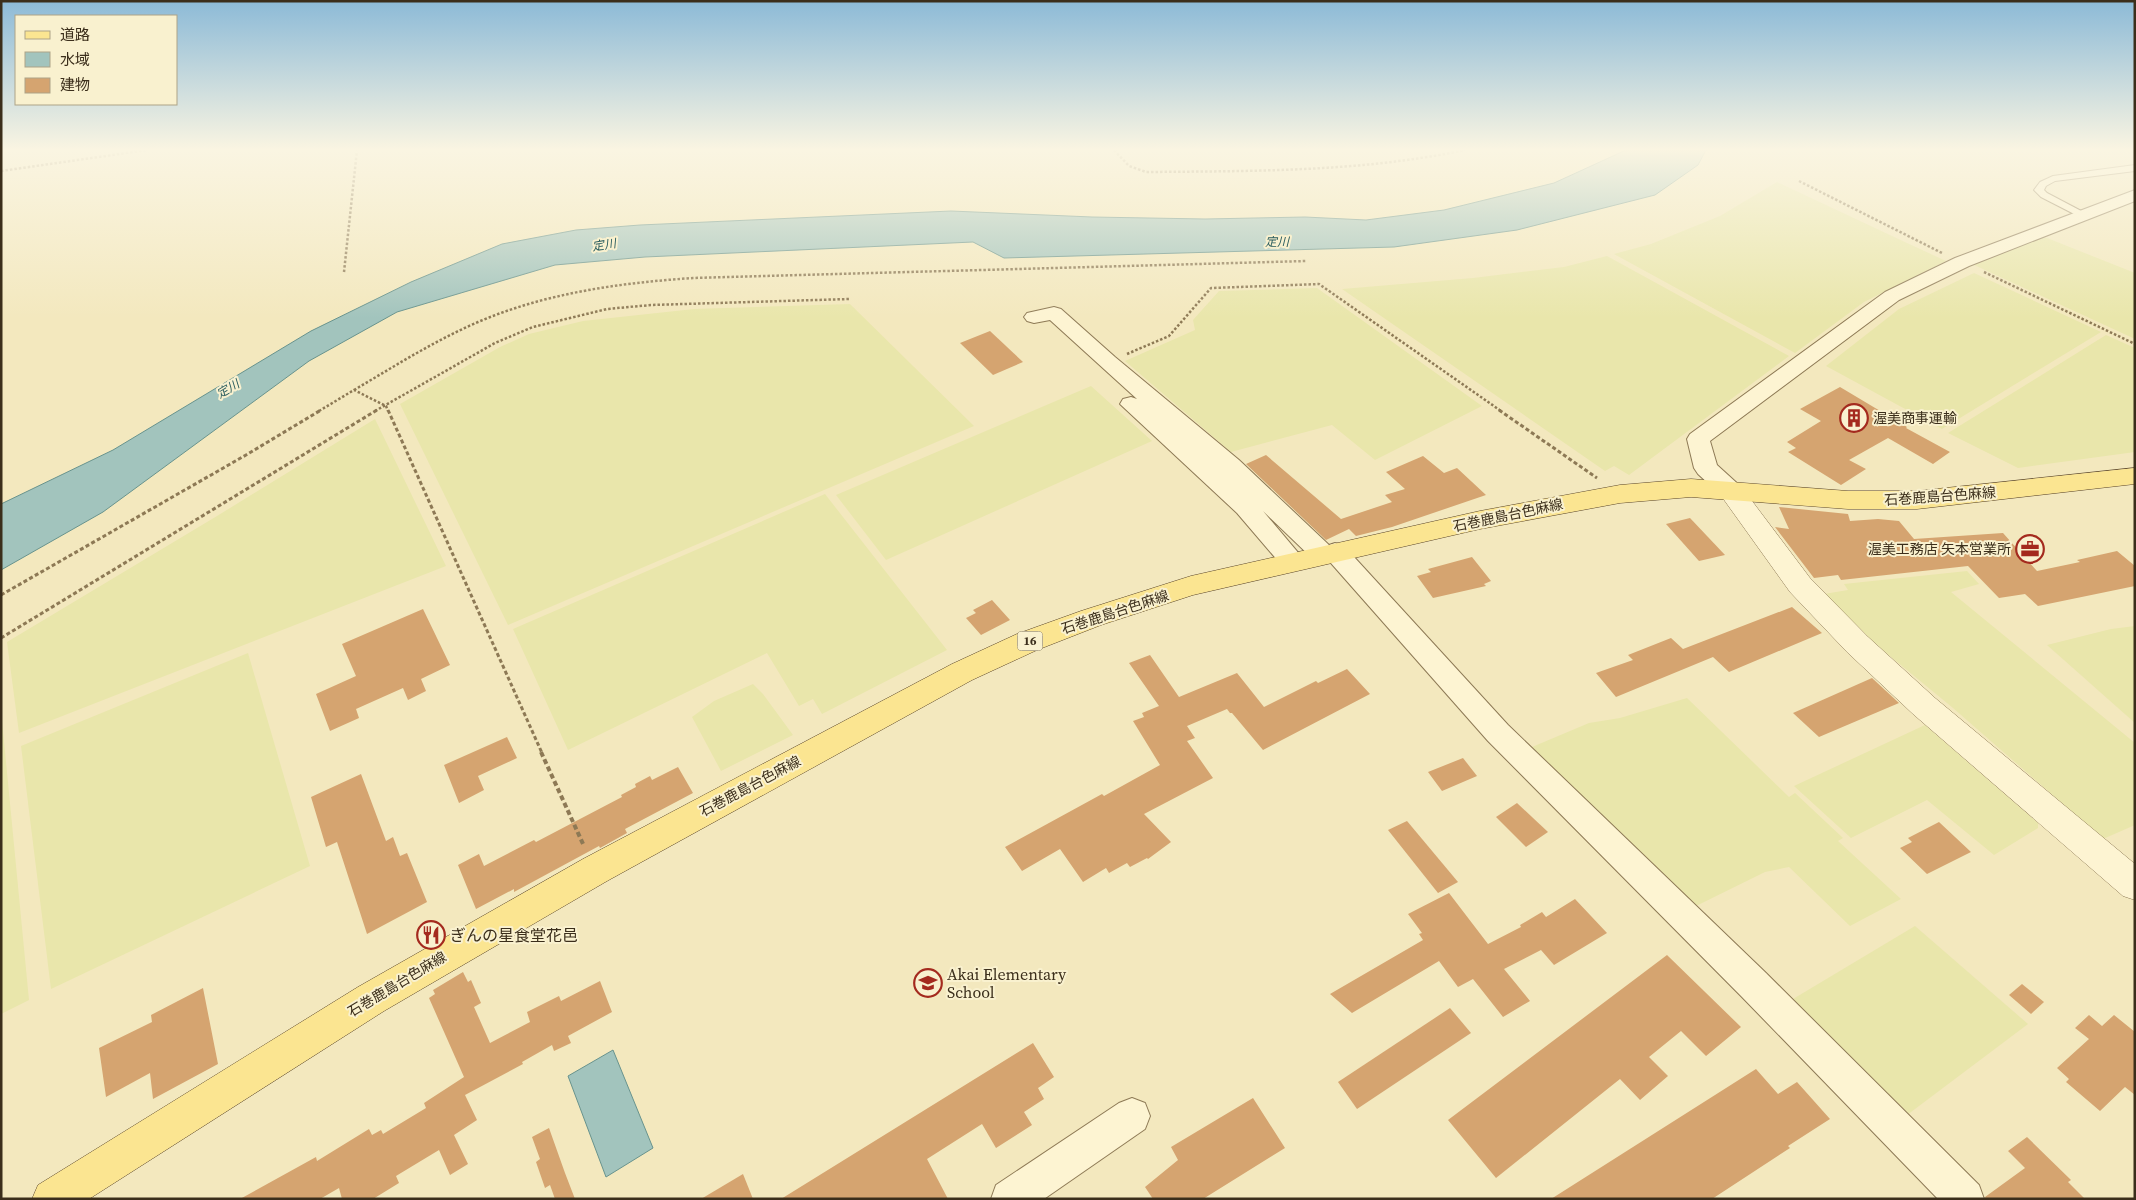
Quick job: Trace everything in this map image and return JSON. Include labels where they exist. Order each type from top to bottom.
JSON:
[{"type":"main road","name":"石巻鹿島台色麻線","points":[[52,1199],[371,999],[595,870],[962,672],[1027,642],[1091,618],[1191,586],[1293,562],[1516,512],[1620,494],[1691,488],[1848,500],[1917,500],[2135,476]]},
{"type":"street","points":[[2106,206],[1962,262],[1892,296],[1698,439],[1706,468],[1731,491],[1800,585],[1857,644],[1924,706],[2135,885]]},
{"type":"street","points":[[1293,562],[1246,507],[1034,317],[1054,313],[1107,362],[1231,466],[1329,554],[1498,733],[1747,978],[1965,1199]]},
{"type":"street","points":[[1010,1199],[1132,1116]]},
{"type":"lane","points":[[2065,206],[2082,215]]},
{"type":"path","points":[[344,272],[351,206]]},
{"type":"path","points":[[1849,206],[2135,344]]},
{"type":"path","points":[[1,595],[238,460],[354,390],[477,322],[551,297],[591,287],[629,282],[693,278],[1306,261]]},
{"type":"path","points":[[1107,362],[1168,336],[1211,288],[1319,284],[1620,494]]},
{"type":"path","points":[[1,638],[170,537],[354,423],[495,343],[533,327],[607,309],[651,305],[849,299]]},
{"type":"path","points":[[354,390],[386,406],[595,870]]},
{"type":"shaded area","points":[[1737,206],[1828,206],[1946,261],[1864,302],[1795,353],[1614,254],[1651,244],[1720,216]]},
{"type":"shaded area","points":[[2040,237],[2047,238],[2135,273],[2135,339],[1972,264]]},
{"type":"shaded area","points":[[1607,256],[1789,356],[1629,475],[1614,466],[1605,471],[1342,289],[1473,278],[1564,267]]},
{"type":"shaded area","points":[[1974,273],[2101,332],[1942,429],[1826,366],[1899,309]]},
{"type":"shaded area","points":[[1317,288],[1482,406],[1375,460],[1332,425],[1231,452],[1125,361],[1195,330],[1193,320],[1219,291]]},
{"type":"shaded area","points":[[850,304],[974,426],[508,625],[400,404],[500,347],[529,334],[583,321],[694,309]]},
{"type":"shaded area","points":[[2106,335],[2135,348],[2135,452],[2018,468],[1948,433]]},
{"type":"shaded area","points":[[1091,386],[1152,441],[886,560],[836,495]]},
{"type":"shaded area","points":[[375,419],[446,566],[19,733],[7,642]]},
{"type":"shaded area","points":[[825,494],[947,650],[822,714],[813,699],[799,706],[767,653],[568,750],[513,629]]},
{"type":"shaded area","points":[[1967,571],[1979,584],[1951,592],[2135,743],[2135,825],[2103,839],[1953,708],[1874,643],[1824,594],[1848,590],[1844,584]]},
{"type":"shaded area","points":[[2135,626],[2135,723],[2047,645],[2111,629]]},
{"type":"shaded area","points":[[248,653],[310,866],[51,989],[21,746]]},
{"type":"shaded area","points":[[753,684],[763,694],[793,735],[721,771],[692,717],[714,701]]},
{"type":"shaded area","points":[[1687,698],[1789,797],[1795,793],[1843,838],[1838,841],[1901,899],[1850,926],[1789,867],[1765,872],[1696,906],[1688,902],[1532,747],[1589,723],[1620,718]]},
{"type":"shaded area","points":[[1,710],[29,1000],[1,1014]]},
{"type":"shaded area","points":[[1925,725],[2038,823],[2038,828],[1994,855],[1927,800],[1851,838],[1794,786]]},
{"type":"shaded area","points":[[1915,926],[2028,1024],[1907,1115],[1793,999]]},
{"type":"water","name":"定川","points":[[1460,206],[1612,206],[1517,230],[1394,247],[1004,258],[973,242],[645,257],[555,265],[397,312],[309,361],[103,512],[1,570],[1,504],[113,450],[311,331],[411,282],[502,244],[576,230],[640,225],[951,211],[1092,217],[1205,219],[1305,217],[1366,220],[1444,210]]},
{"type":"water","points":[[613,1050],[653,1148],[606,1177],[568,1076]]},
{"type":"building","points":[[990,331],[1023,362],[993,375],[960,343]]},
{"type":"building","points":[[1840,387],[1906,428],[1950,452],[1933,464],[1888,438],[1849,460],[1866,469],[1841,485],[1788,452],[1796,448],[1787,442],[1821,421],[1800,409]]},
{"type":"building","points":[[1266,455],[1341,519],[1392,502],[1385,495],[1405,489],[1386,472],[1423,456],[1444,473],[1457,468],[1486,495],[1392,527],[1356,536],[1349,529],[1326,540],[1246,464]]},
{"type":"building","points":[[1779,507],[1848,514],[1850,521],[1878,519],[1899,521],[1914,539],[2003,533],[2037,571],[2080,562],[2077,560],[2117,551],[2135,566],[2135,586],[2038,606],[2025,594],[1999,598],[1968,566],[1841,580],[1838,575],[1814,578],[1775,527],[1789,529]]},
{"type":"building","points":[[1690,518],[1725,555],[1699,561],[1666,524]]},
{"type":"building","points":[[1472,557],[1491,581],[1484,584],[1486,586],[1433,598],[1417,576],[1431,572],[1428,569]]},
{"type":"building","points":[[992,600],[1010,620],[981,635],[966,618],[976,613],[973,610]]},
{"type":"building","points":[[1792,607],[1822,633],[1729,672],[1713,657],[1616,697],[1596,673],[1633,660],[1628,655],[1671,638],[1683,649]]},
{"type":"building","points":[[423,609],[450,665],[421,679],[426,691],[408,700],[403,688],[356,709],[359,718],[330,731],[316,694],[356,676],[342,644]]},
{"type":"building","points":[[1150,655],[1179,697],[1237,673],[1264,707],[1316,681],[1318,683],[1347,669],[1370,694],[1263,750],[1227,709],[1187,726],[1195,738],[1187,741],[1213,778],[1144,814],[1171,842],[1148,859],[1130,867],[1127,863],[1109,873],[1106,868],[1083,882],[1060,849],[1022,871],[1005,847],[1160,765],[1133,721],[1144,717],[1142,713],[1159,706],[1129,663]]},
{"type":"building","points":[[1872,678],[1899,703],[1819,737],[1793,713]]},
{"type":"building","points":[[507,737],[517,758],[478,776],[484,790],[459,803],[444,765]]},
{"type":"building","points":[[1463,758],[1477,776],[1442,791],[1428,772]]},
{"type":"building","points":[[678,767],[693,793],[625,829],[627,833],[600,848],[599,846],[514,892],[514,889],[476,909],[458,865],[479,854],[484,866],[534,840],[536,842],[622,797],[621,795],[636,787],[635,784],[650,776],[652,780]]},
{"type":"building","points":[[361,774],[386,841],[393,837],[400,856],[407,853],[427,902],[367,934],[337,842],[326,847],[311,797]]},
{"type":"building","points":[[1517,803],[1548,832],[1526,847],[1496,817]]},
{"type":"building","points":[[1407,821],[1458,882],[1438,893],[1388,830]]},
{"type":"building","points":[[1939,822],[1971,852],[1927,874],[1900,848],[1912,842],[1908,838]]},
{"type":"building","points":[[1449,893],[1488,944],[1521,927],[1520,925],[1542,912],[1546,917],[1575,899],[1607,933],[1554,965],[1541,950],[1504,969],[1530,1001],[1503,1017],[1473,979],[1458,987],[1439,961],[1352,1013],[1330,994],[1423,940],[1419,934],[1422,933],[1408,914]]},
{"type":"building","points":[[1667,955],[1741,1027],[1706,1056],[1681,1031],[1649,1057],[1668,1076],[1640,1100],[1620,1079],[1496,1178],[1448,1120]]},
{"type":"building","points":[[463,972],[468,982],[471,980],[481,1003],[474,1007],[490,1043],[530,1022],[527,1012],[559,996],[561,1001],[600,981],[612,1012],[568,1036],[571,1043],[554,1051],[552,1045],[522,1062],[523,1064],[465,1095],[477,1120],[454,1135],[468,1164],[450,1175],[439,1150],[396,1176],[399,1183],[373,1199],[342,1199],[339,1188],[320,1199],[240,1199],[316,1157],[317,1161],[369,1129],[372,1135],[381,1130],[383,1134],[426,1108],[424,1103],[464,1077],[429,998],[435,994],[433,990]]},
{"type":"building","points":[[2022,984],[2044,1002],[2031,1014],[2009,995]]},
{"type":"building","points":[[203,988],[218,1064],[153,1099],[150,1073],[106,1097],[99,1048],[152,1022],[151,1015]]},
{"type":"building","points":[[1450,1008],[1471,1033],[1357,1109],[1338,1082]]},
{"type":"building","points":[[2089,1015],[2102,1026],[2114,1015],[2135,1032],[2135,1095],[2125,1087],[2100,1111],[2066,1082],[2069,1079],[2057,1068],[2089,1039],[2075,1028]]},
{"type":"building","points":[[1033,1043],[1054,1077],[1038,1088],[1044,1099],[1024,1112],[1032,1125],[996,1148],[982,1124],[927,1159],[948,1199],[781,1199]]},
{"type":"building","points":[[1756,1069],[1778,1094],[1797,1082],[1830,1119],[1788,1146],[1790,1148],[1712,1199],[1551,1199]]},
{"type":"building","points":[[1253,1098],[1285,1148],[1203,1199],[1153,1199],[1145,1187],[1178,1160],[1171,1147]]},
{"type":"building","points":[[549,1128],[575,1199],[555,1199],[550,1185],[545,1188],[536,1162],[540,1159],[532,1137]]},
{"type":"building","points":[[2027,1137],[2071,1180],[2068,1182],[2085,1199],[1986,1199],[1985,1197],[2025,1168],[2008,1151]]},
{"type":"building","points":[[743,1174],[753,1199],[701,1199]]},
{"type":"place","name":"渥美商事運輸","points":[[1854,418]]},
{"type":"place","name":"渥美工務店 矢本営業所","points":[[2030,549]]},
{"type":"place","name":"ぎんの星食堂花邑","points":[[431,935]]},
{"type":"place","name":"Akai Elementary School","points":[[928,983]]}]
